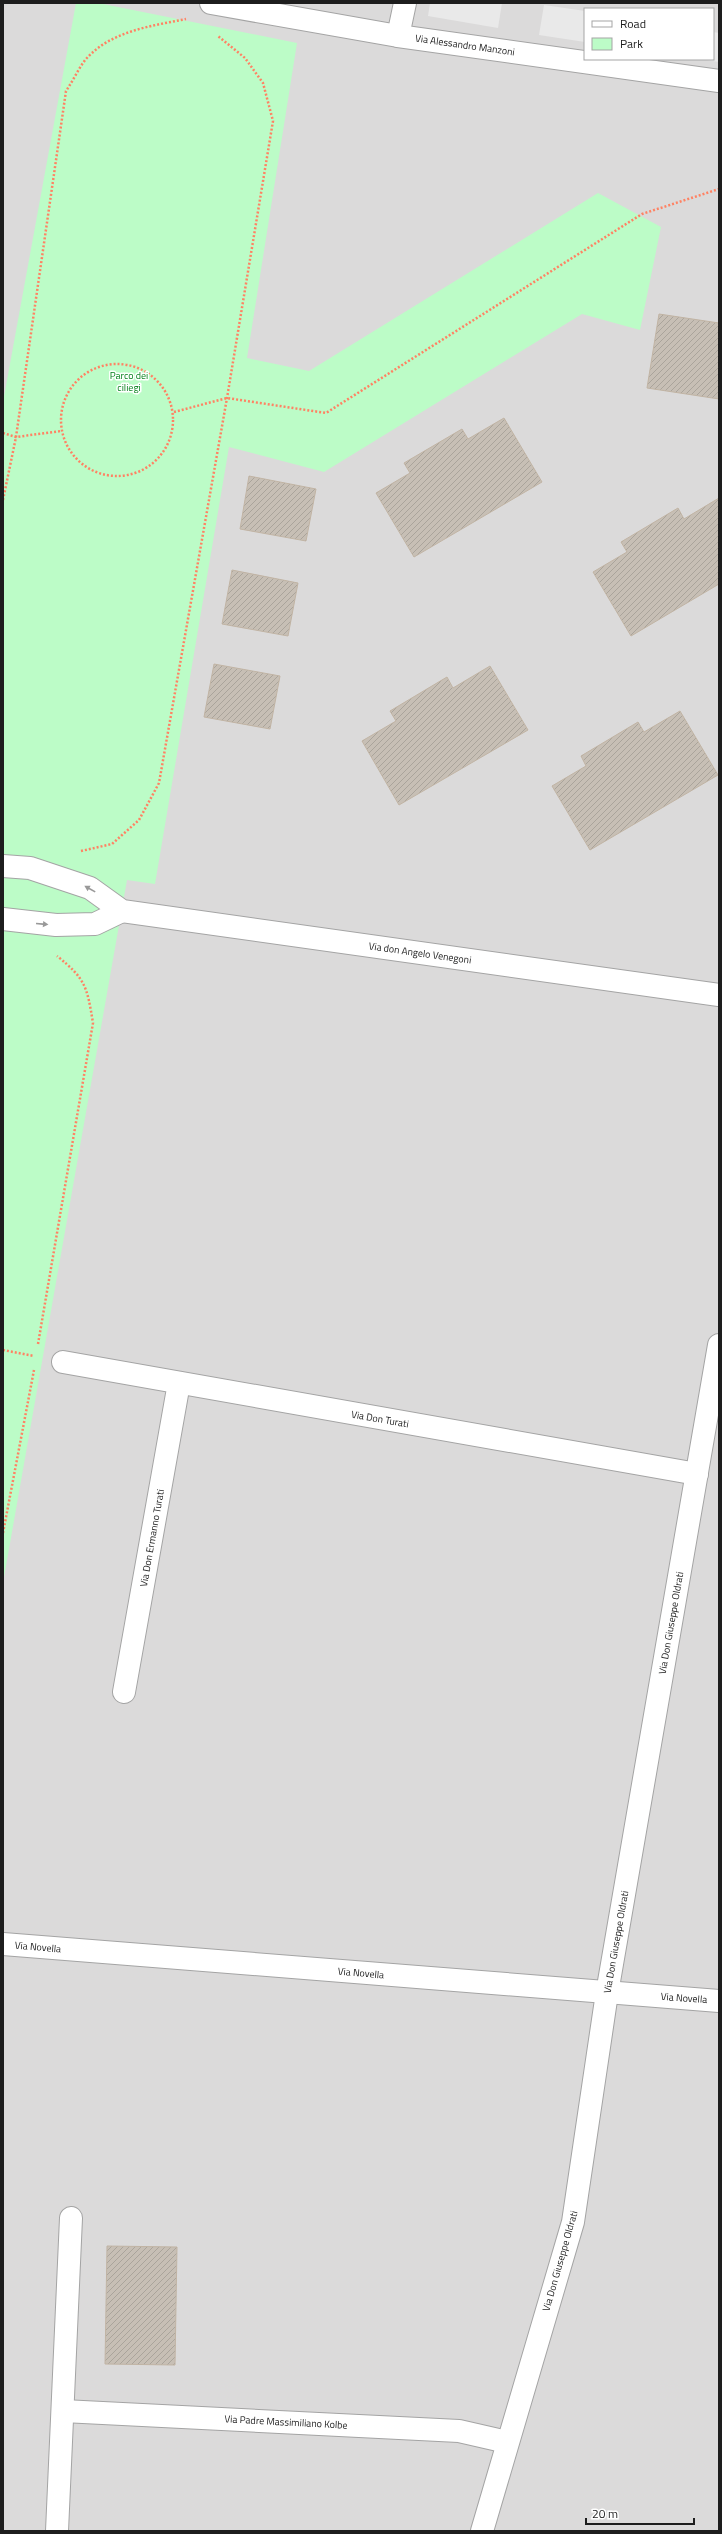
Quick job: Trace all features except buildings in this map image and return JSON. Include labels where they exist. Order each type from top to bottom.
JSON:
[{"type":"street","name":"Via Alessandro Manzoni","points":[[211,3],[398,36],[719,81]]},
{"type":"street","points":[[398,36],[404,3]]},
{"type":"street","name":"Via don Angelo Venegoni","points":[[3,866],[30,868],[90,888],[122,911],[719,995]]},
{"type":"street","points":[[3,919],[56,925],[95,924],[122,911]]},
{"type":"street","name":"Via Don Giuseppe Oldrati","points":[[482,2531],[573,2222],[607,1993],[719,1345]]},
{"type":"street","name":"Via Don Turati","points":[[63,1362],[697,1474]]},
{"type":"street","name":"Via Don Ermanno Turati","points":[[124,1692],[179,1383]]},
{"type":"street","name":"Via Novella","points":[[3,1944],[719,2001]]},
{"type":"street","points":[[57,2531],[71,2218]]},
{"type":"street","name":"Via Padre Massimiliano Kolbe","points":[[63,2411],[459,2431],[507,2442]]},
{"type":"path","points":[[186,19],[187,14]]},
{"type":"path","points":[[3,500],[16,437],[66,91],[87,59],[115,38],[140,28],[186,19],[192,22]]},
{"type":"path","points":[[74,852],[112,844],[139,820],[159,783],[228,398],[273,121],[263,83],[245,58],[212,32]]},
{"type":"path","points":[[174,412],[228,398],[326,413],[642,214],[719,189]]},
{"type":"path","points":[[115,363],[135,366],[152,375],[165,389],[174,412],[173,431],[166,450],[153,465],[139,473],[119,477],[100,474],[82,465],[68,450],[61,431],[61,412],[67,393],[80,378],[96,367],[115,363]]},
{"type":"path","points":[[3,434],[16,437],[61,431]]},
{"type":"path","points":[[3,1533],[36,1356],[92,1023],[87,989],[75,971],[52,953]]},
{"type":"shaded area","points":[[3,3],[719,3],[719,2531],[3,2531]]},
{"type":"shaded area","points":[[430,3],[502,3],[498,28],[428,16]]},
{"type":"shaded area","points":[[544,5],[584,11],[584,42],[539,35]]},
{"type":"shaded area","points":[[714,32],[719,33],[719,62],[706,60],[714,60]]},
{"type":"green space","name":"Parco dei ciliegi","points":[[76,3],[98,3],[297,43],[247,358],[309,371],[598,193],[661,227],[640,330],[582,314],[324,472],[229,447],[155,884],[127,880],[3,1583],[3,402]]}]
